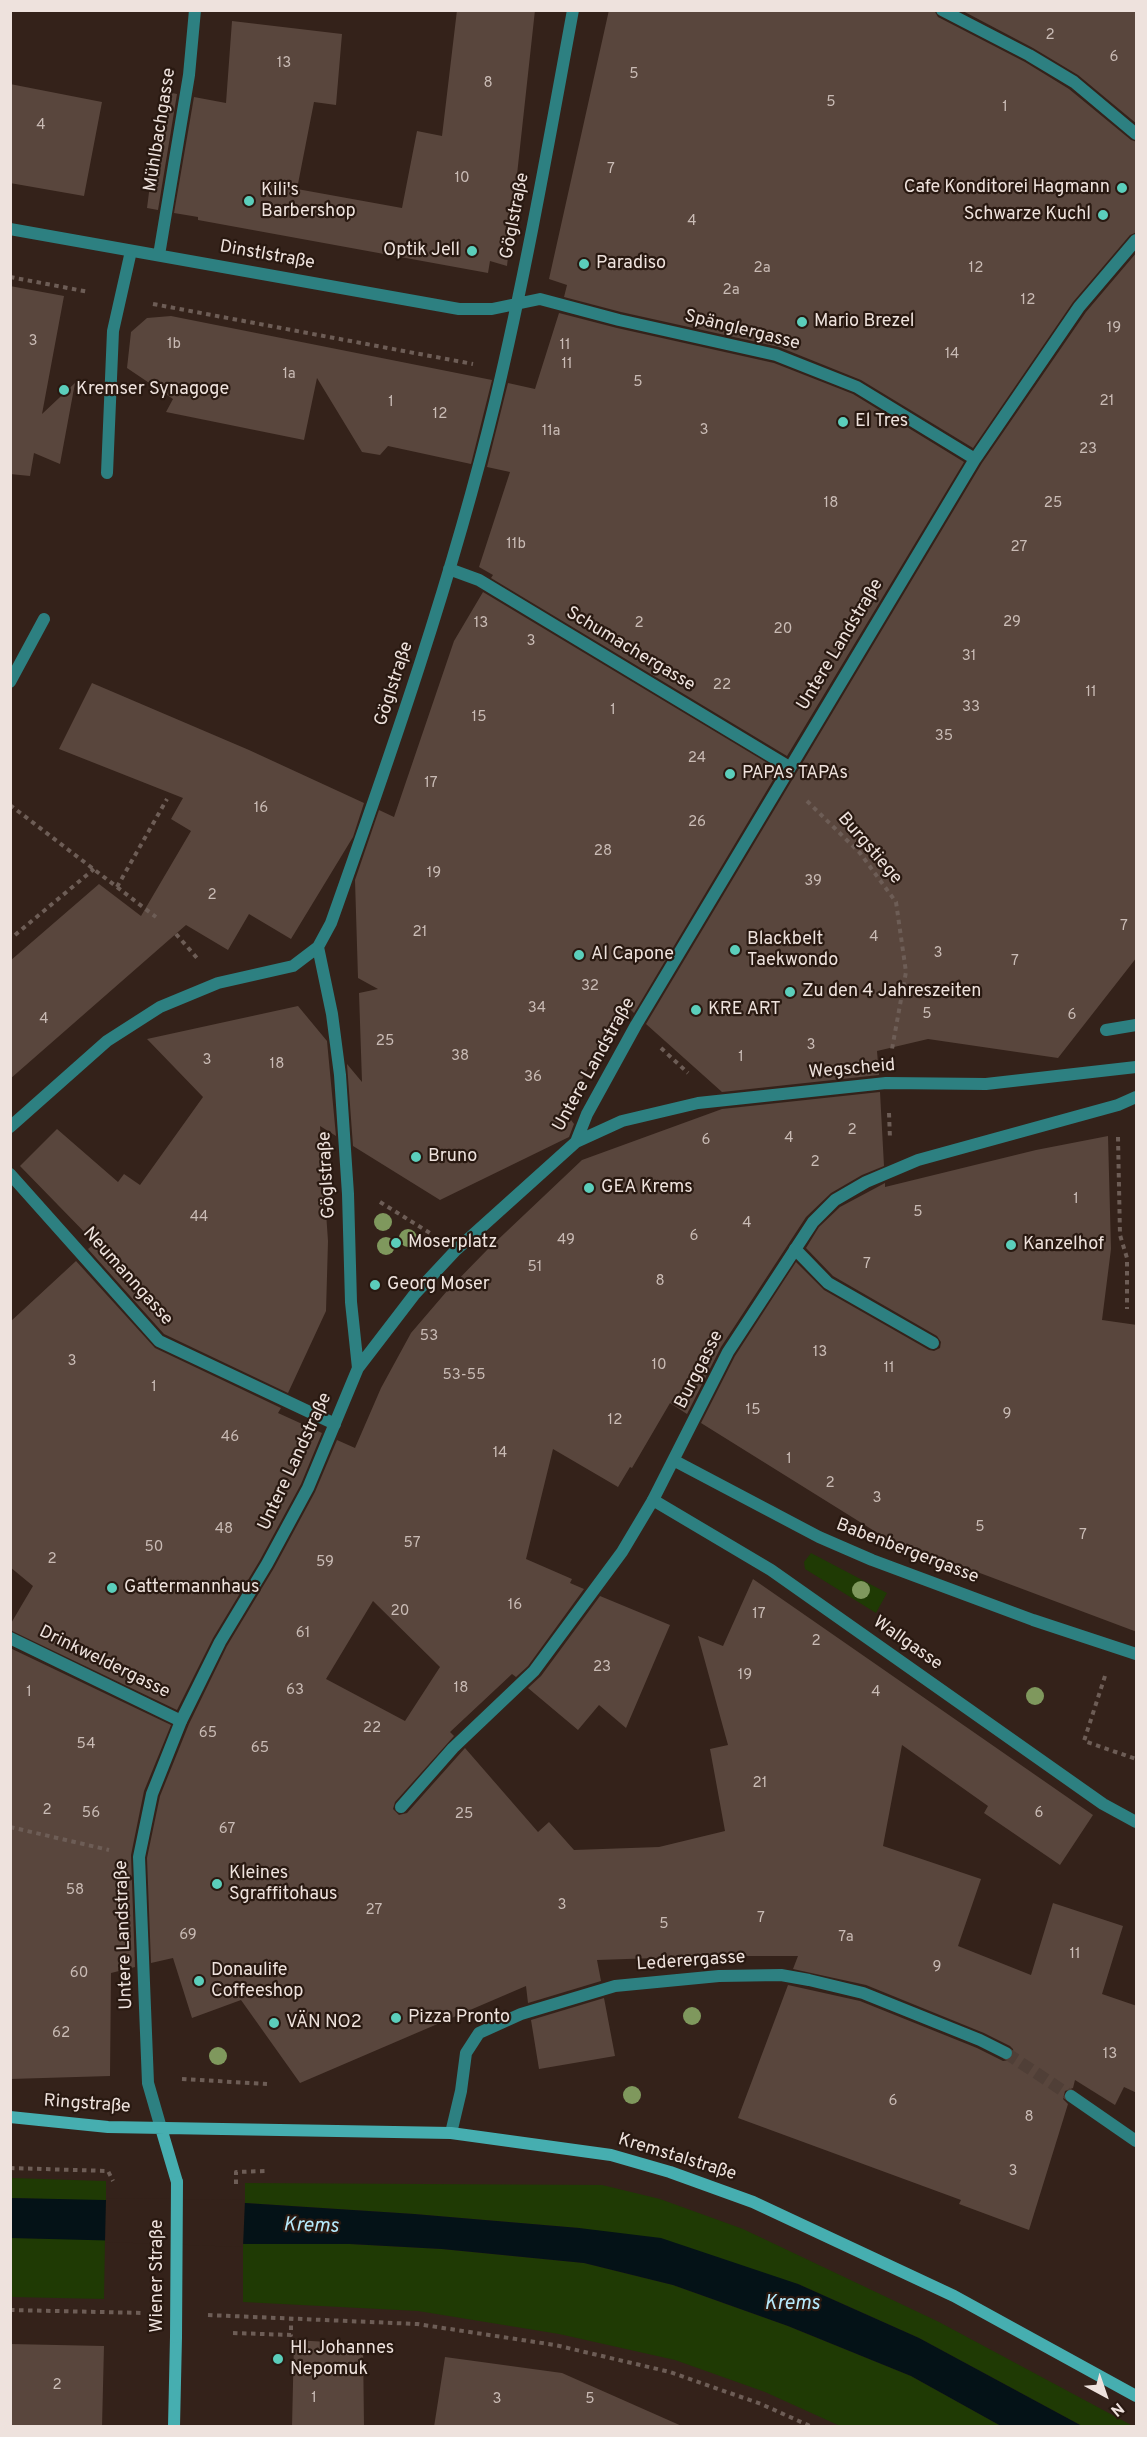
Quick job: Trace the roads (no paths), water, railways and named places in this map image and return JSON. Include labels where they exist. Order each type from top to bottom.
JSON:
[{"type":"main road","name":"Ringstraße","points":[[10,2117],[108,2127],[161,2128]]},
{"type":"main road","name":"Kremstalstraße","points":[[161,2128],[452,2133],[611,2156],[670,2172],[753,2202],[954,2296],[1137,2396]]},
{"type":"main road","name":"Wiener Straße","points":[[161,2128],[177,2182],[174,2427]]},
{"type":"street","name":"Mühlbachgasse","points":[[159,255],[189,75],[195,10]]},
{"type":"street","name":"Göglstraße","points":[[358,1368],[351,1302],[348,1194],[340,1075],[332,1014],[318,947],[331,922],[415,684],[495,403],[518,304],[573,10]]},
{"type":"street","points":[[942,10],[1029,55],[1074,82],[1137,134]]},
{"type":"street","name":"Dinstlstraße","points":[[10,229],[459,309],[492,309],[518,304]]},
{"type":"street","name":"Untere Landstraße","points":[[161,2128],[148,2083],[139,1857],[152,1794],[181,1721],[220,1641],[267,1564],[308,1488],[358,1368],[414,1295],[456,1250],[576,1142],[587,1114],[636,1025],[975,459],[1079,307],[1137,240]]},
{"type":"street","points":[[107,473],[113,332],[131,251]]},
{"type":"street","name":"Spänglergasse","points":[[518,304],[540,299],[619,320],[776,355],[857,387],[975,459]]},
{"type":"street","name":"Schumachergasse","points":[[449,569],[479,580],[789,767]]},
{"type":"street","points":[[10,682],[44,619]]},
{"type":"street","points":[[10,1127],[107,1041],[160,1007],[218,983],[293,966],[318,947]]},
{"type":"street","points":[[1106,1030],[1137,1025]]},
{"type":"street","name":"Wegscheid","points":[[576,1142],[622,1121],[698,1103],[886,1083],[986,1084],[1137,1067]]},
{"type":"street","name":"Burggasse","points":[[401,1807],[453,1748],[534,1671],[622,1552],[675,1461],[728,1352],[813,1222],[835,1200],[866,1182],[918,1160],[1118,1106],[1137,1097]]},
{"type":"street","name":"Neumanngasse","points":[[10,1174],[159,1341],[335,1424]]},
{"type":"street","points":[[795,1249],[828,1283],[933,1343]]},
{"type":"street","name":"Babenbergergasse","points":[[675,1461],[819,1537],[872,1560],[1033,1620],[1137,1654]]},
{"type":"street","name":"Wallgasse","points":[[653,1500],[771,1570],[1103,1804],[1137,1822]]},
{"type":"street","name":"Drinkweldergasse","points":[[10,1638],[181,1721]]},
{"type":"street","name":"Lederergasse","points":[[452,2133],[466,2053],[479,2033],[521,2014],[615,1986],[719,1976],[790,1977],[863,1993],[980,2040],[1006,2053]]},
{"type":"street","points":[[1071,2096],[1137,2141]]},
{"type":"water","name":"Krems","points":[[11,2198],[245,2203],[414,2214],[579,2228],[661,2238],[798,2284],[919,2338],[1082,2426],[1001,2426],[911,2376],[788,2326],[673,2285],[584,2263],[442,2249],[350,2244],[243,2244],[11,2238]]},
{"type":"tunnel","points":[[1006,2053],[1071,2096]]},
{"type":"place","name":"Cafe Konditorei Hagmann","points":[[1122,188]]},
{"type":"place","name":"Kili's Barbershop","points":[[249,201]]},
{"type":"place","name":"Schwarze Kuchl","points":[[1103,215]]},
{"type":"place","name":"Optik Jell","points":[[472,251]]},
{"type":"place","name":"Paradiso","points":[[584,264]]},
{"type":"place","name":"Mario Brezel","points":[[802,322]]},
{"type":"place","name":"Kremser Synagoge","points":[[64,390]]},
{"type":"place","name":"El Tres","points":[[843,422]]},
{"type":"place","name":"PAPAs TAPAs","points":[[730,774]]},
{"type":"place","name":"Blackbelt Taekwondo","points":[[735,950]]},
{"type":"place","name":"Al Capone","points":[[579,955]]},
{"type":"place","name":"Zu den 4 Jahreszeiten","points":[[790,992]]},
{"type":"place","name":"KRE ART","points":[[696,1010]]},
{"type":"place","name":"Bruno","points":[[416,1157]]},
{"type":"place","name":"GEA Krems","points":[[589,1188]]},
{"type":"place","name":"Moserplatz","points":[[396,1243]]},
{"type":"place","name":"Kanzelhof","points":[[1011,1245]]},
{"type":"place","name":"Georg Moser","points":[[375,1285]]},
{"type":"place","name":"Gattermannhaus","points":[[112,1588]]},
{"type":"place","name":"Kleines Sgraffitohaus","points":[[217,1884]]},
{"type":"place","name":"Donaulife Coffeeshop","points":[[199,1981]]},
{"type":"place","name":"Pizza Pronto","points":[[396,2018]]},
{"type":"place","name":"VÄN NO2","points":[[274,2023]]},
{"type":"place","name":"Hl. Johannes Nepomuk","points":[[278,2359]]}]
